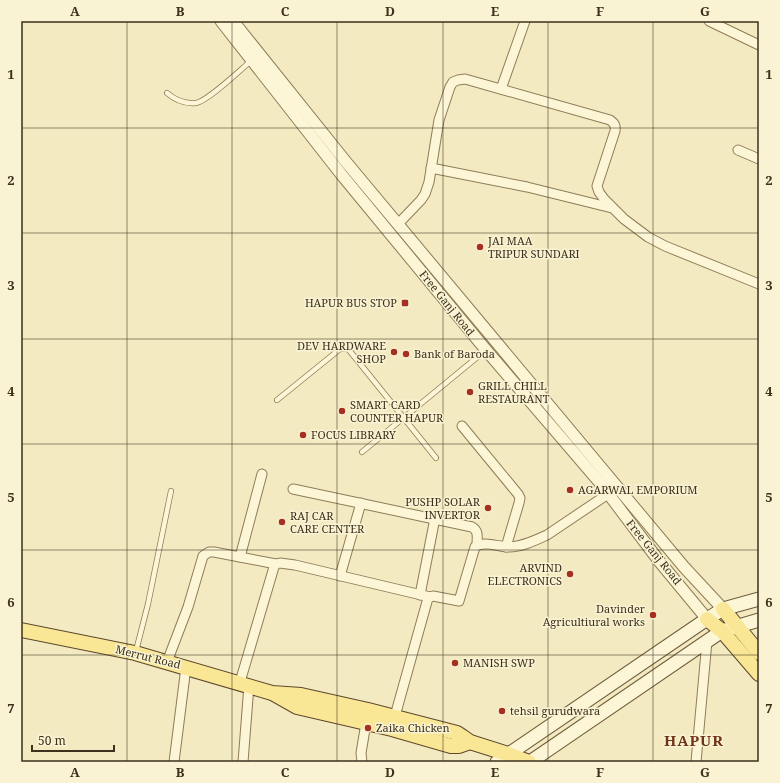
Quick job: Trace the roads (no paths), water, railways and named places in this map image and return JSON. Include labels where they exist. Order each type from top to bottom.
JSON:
[{"type":"main road","points":[[497,762],[723,609],[759,599]]},
{"type":"main road","points":[[723,609],[759,653]]},
{"type":"main road","points":[[707,619],[722,631],[759,674]]},
{"type":"main road","points":[[530,762],[722,631],[759,620]]},
{"type":"main road","name":"Merrut Road","points":[[21,630],[135,653],[272,692],[301,695],[395,716],[457,733],[470,742],[530,762]]},
{"type":"main road","points":[[605,688],[617,702]]},
{"type":"main road","name":"Merrut Road","points":[[272,692],[298,707],[366,723],[451,746],[459,746],[470,742]]},
{"type":"street","name":"Free Ganj Road","points":[[221,21],[341,174],[486,350],[608,494],[659,561],[707,619]]},
{"type":"street","points":[[233,21],[346,162],[684,567],[723,609]]},
{"type":"street","points":[[502,90],[525,21]]},
{"type":"street","points":[[709,21],[759,45]]},
{"type":"street","points":[[398,224],[425,194],[429,182],[439,120],[450,87],[453,82],[465,79],[610,120],[616,127],[598,186],[599,192],[613,208],[636,229],[664,246],[759,284]]},
{"type":"street","points":[[738,150],[759,160]]},
{"type":"street","points":[[431,168],[527,187],[613,208]]},
{"type":"street","points":[[462,426],[520,498],[506,547]]},
{"type":"street","points":[[240,557],[262,474]]},
{"type":"street","points":[[168,662],[188,606],[203,556],[209,552],[276,564],[280,563],[295,565],[420,595],[459,601],[474,549],[477,545],[478,532],[472,526],[293,488]]},
{"type":"street","points":[[477,545],[481,544],[506,547],[528,543],[548,535],[608,494]]},
{"type":"street","points":[[340,576],[361,502]]},
{"type":"street","points":[[420,595],[435,518]]},
{"type":"street","points":[[243,762],[244,684],[276,564]]},
{"type":"street","points":[[395,716],[430,597]]},
{"type":"street","points":[[696,762],[707,641]]},
{"type":"street","points":[[174,762],[186,667]]},
{"type":"street","points":[[362,762],[361,753],[366,723]]},
{"type":"lane","points":[[167,93],[174,99],[186,103],[197,103],[251,61]]},
{"type":"lane","points":[[277,400],[340,349],[345,348],[349,350],[436,458]]},
{"type":"lane","points":[[362,452],[486,350]]},
{"type":"lane","points":[[135,653],[148,604],[170,491]]},
{"type":"place","name":"JAI MAA TRIPUR SUNDARI","points":[[480,247]]},
{"type":"place","name":"HAPUR BUS STOP","points":[[405,303]]},
{"type":"place","name":"DEV HARDWARE SHOP","points":[[394,352]]},
{"type":"place","name":"Bank of Baroda","points":[[406,354]]},
{"type":"place","name":"GRILL CHILL RESTAURANT","points":[[470,392]]},
{"type":"place","name":"SMART CARD COUNTER HAPUR","points":[[342,411]]},
{"type":"place","name":"FOCUS LIBRARY","points":[[303,435]]},
{"type":"place","name":"AGARWAL EMPORIUM","points":[[570,490]]},
{"type":"place","name":"PUSHP SOLAR INVERTOR","points":[[488,508]]},
{"type":"place","name":"RAJ CAR CARE CENTER","points":[[282,522]]},
{"type":"place","name":"ARVIND ELECTRONICS","points":[[570,574]]},
{"type":"place","name":"Davinder Agricultiural works","points":[[653,615]]},
{"type":"place","name":"MANISH SWP","points":[[455,663]]},
{"type":"place","name":"tehsil gurudwara","points":[[502,711]]},
{"type":"place","name":"Zaika Chicken","points":[[368,728]]},
{"type":"district","name":"HAPUR","points":[[694,741]]}]
